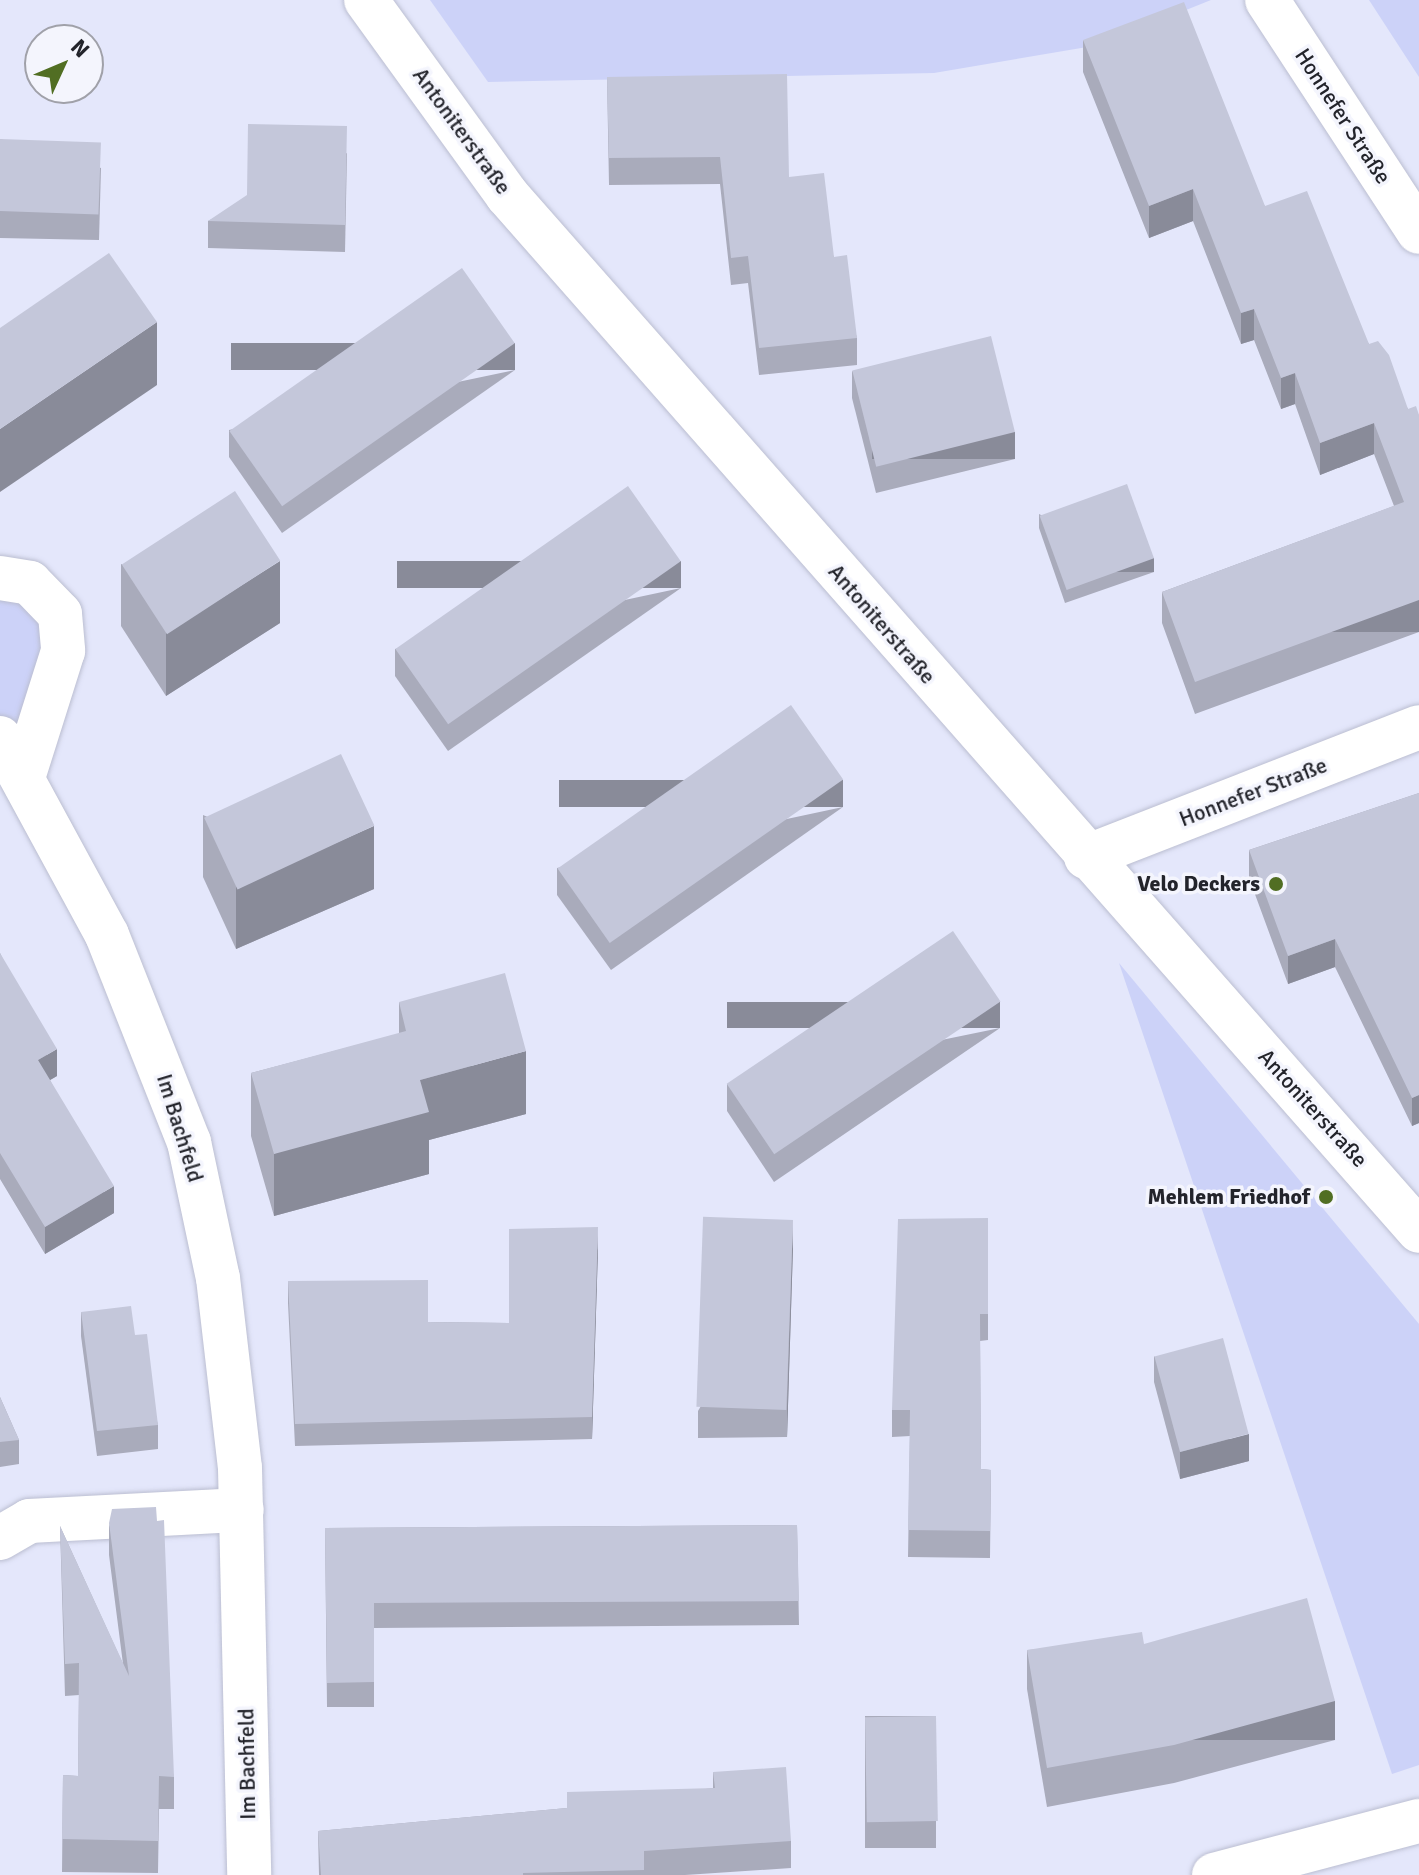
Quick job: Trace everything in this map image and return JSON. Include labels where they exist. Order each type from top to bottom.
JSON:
[{"type":"street","name":"Antoniterstraße","points":[[366,0],[507,195],[1086,857],[1419,1231]]},
{"type":"street","name":"Honnefer Straße","points":[[1267,0],[1419,232]]},
{"type":"street","points":[[0,578],[30,583],[60,614],[63,651],[24,775]]},
{"type":"street","name":"Honnefer Straße","points":[[1086,857],[1419,727]]},
{"type":"street","name":"Im Bachfeld","points":[[0,738],[24,775],[107,935],[189,1142],[218,1278],[242,1510],[249,1875]]},
{"type":"street","points":[[0,1538],[29,1521],[242,1510]]},
{"type":"street","points":[[1214,1875],[1419,1821]]},
{"type":"shaded area","points":[[430,0],[1211,0],[1099,45],[934,73],[488,82]]},
{"type":"shaded area","points":[[1369,0],[1419,0],[1419,77]]},
{"type":"shaded area","points":[[0,600],[24,601],[46,630],[15,744],[0,715]]},
{"type":"shaded area","points":[[1119,963],[1419,1324],[1419,1765],[1392,1774]]},
{"type":"building","points":[[1184,2],[1265,206],[1307,191],[1369,344],[1378,341],[1389,355],[1408,409],[1416,406],[1419,415],[1419,600],[1195,682],[1162,592],[1404,502],[1374,423],[1320,443],[1295,373],[1281,378],[1254,309],[1241,313],[1193,189],[1149,206],[1083,40]]},
{"type":"building","points":[[787,74],[789,177],[824,173],[834,257],[847,255],[857,338],[759,348],[748,256],[731,258],[720,157],[609,158],[607,77]]},
{"type":"building","points":[[248,124],[347,126],[345,225],[208,221],[247,195]]},
{"type":"building","points":[[0,139],[101,143],[98,214],[0,211]]},
{"type":"building","points":[[109,253],[157,322],[0,429],[0,328]]},
{"type":"building","points":[[462,268],[515,343],[282,506],[229,431]]},
{"type":"building","points":[[991,336],[1015,432],[876,467],[852,371]]},
{"type":"building","points":[[1127,484],[1154,558],[1067,590],[1040,516]]},
{"type":"building","points":[[628,486],[681,561],[448,724],[395,649]]},
{"type":"building","points":[[235,491],[280,561],[167,634],[122,565]]},
{"type":"building","points":[[791,705],[843,780],[610,943],[558,868]]},
{"type":"building","points":[[341,754],[374,826],[238,889],[204,818]]},
{"type":"building","points":[[1419,793],[1419,1095],[1412,1098],[1335,939],[1288,956],[1249,850]]},
{"type":"building","points":[[953,931],[1001,1001],[774,1154],[727,1084]]},
{"type":"building","points":[[0,953],[57,1049],[38,1060],[114,1186],[45,1227],[0,1153]]},
{"type":"building","points":[[505,973],[526,1051],[420,1080],[429,1112],[274,1154],[251,1073],[406,1031],[399,1002]]},
{"type":"building","points":[[703,1217],[793,1220],[786,1410],[696,1407]]},
{"type":"building","points":[[988,1218],[988,1314],[980,1314],[981,1469],[991,1470],[990,1531],[908,1530],[910,1410],[892,1410],[898,1219]]},
{"type":"building","points":[[598,1227],[592,1417],[295,1424],[288,1281],[428,1280],[428,1322],[509,1323],[509,1229]]},
{"type":"building","points":[[131,1306],[135,1335],[147,1334],[158,1425],[97,1431],[81,1312]]},
{"type":"building","points":[[1223,1338],[1249,1434],[1180,1452],[1154,1356]]},
{"type":"building","points":[[0,1397],[19,1440],[0,1442]]},
{"type":"building","points":[[156,1507],[157,1521],[164,1520],[174,1777],[159,1776],[158,1841],[62,1839],[63,1775],[78,1776],[79,1663],[65,1664],[60,1526],[129,1676],[109,1523],[112,1509]]},
{"type":"building","points":[[797,1525],[799,1601],[374,1603],[374,1682],[327,1683],[325,1528]]},
{"type":"building","points":[[1307,1598],[1335,1701],[1174,1745],[1047,1768],[1027,1650],[1142,1632],[1144,1644]]},
{"type":"building","points":[[936,1716],[938,1821],[867,1822],[865,1717]]},
{"type":"building","points":[[786,1767],[791,1841],[644,1851],[644,1870],[523,1875],[321,1875],[318,1831],[567,1808],[567,1792],[715,1788],[713,1772]]},
{"type":"place","name":"Velo Deckers","points":[[1276,884]]},
{"type":"place","name":"Mehlem Friedhof","points":[[1326,1197]]}]
